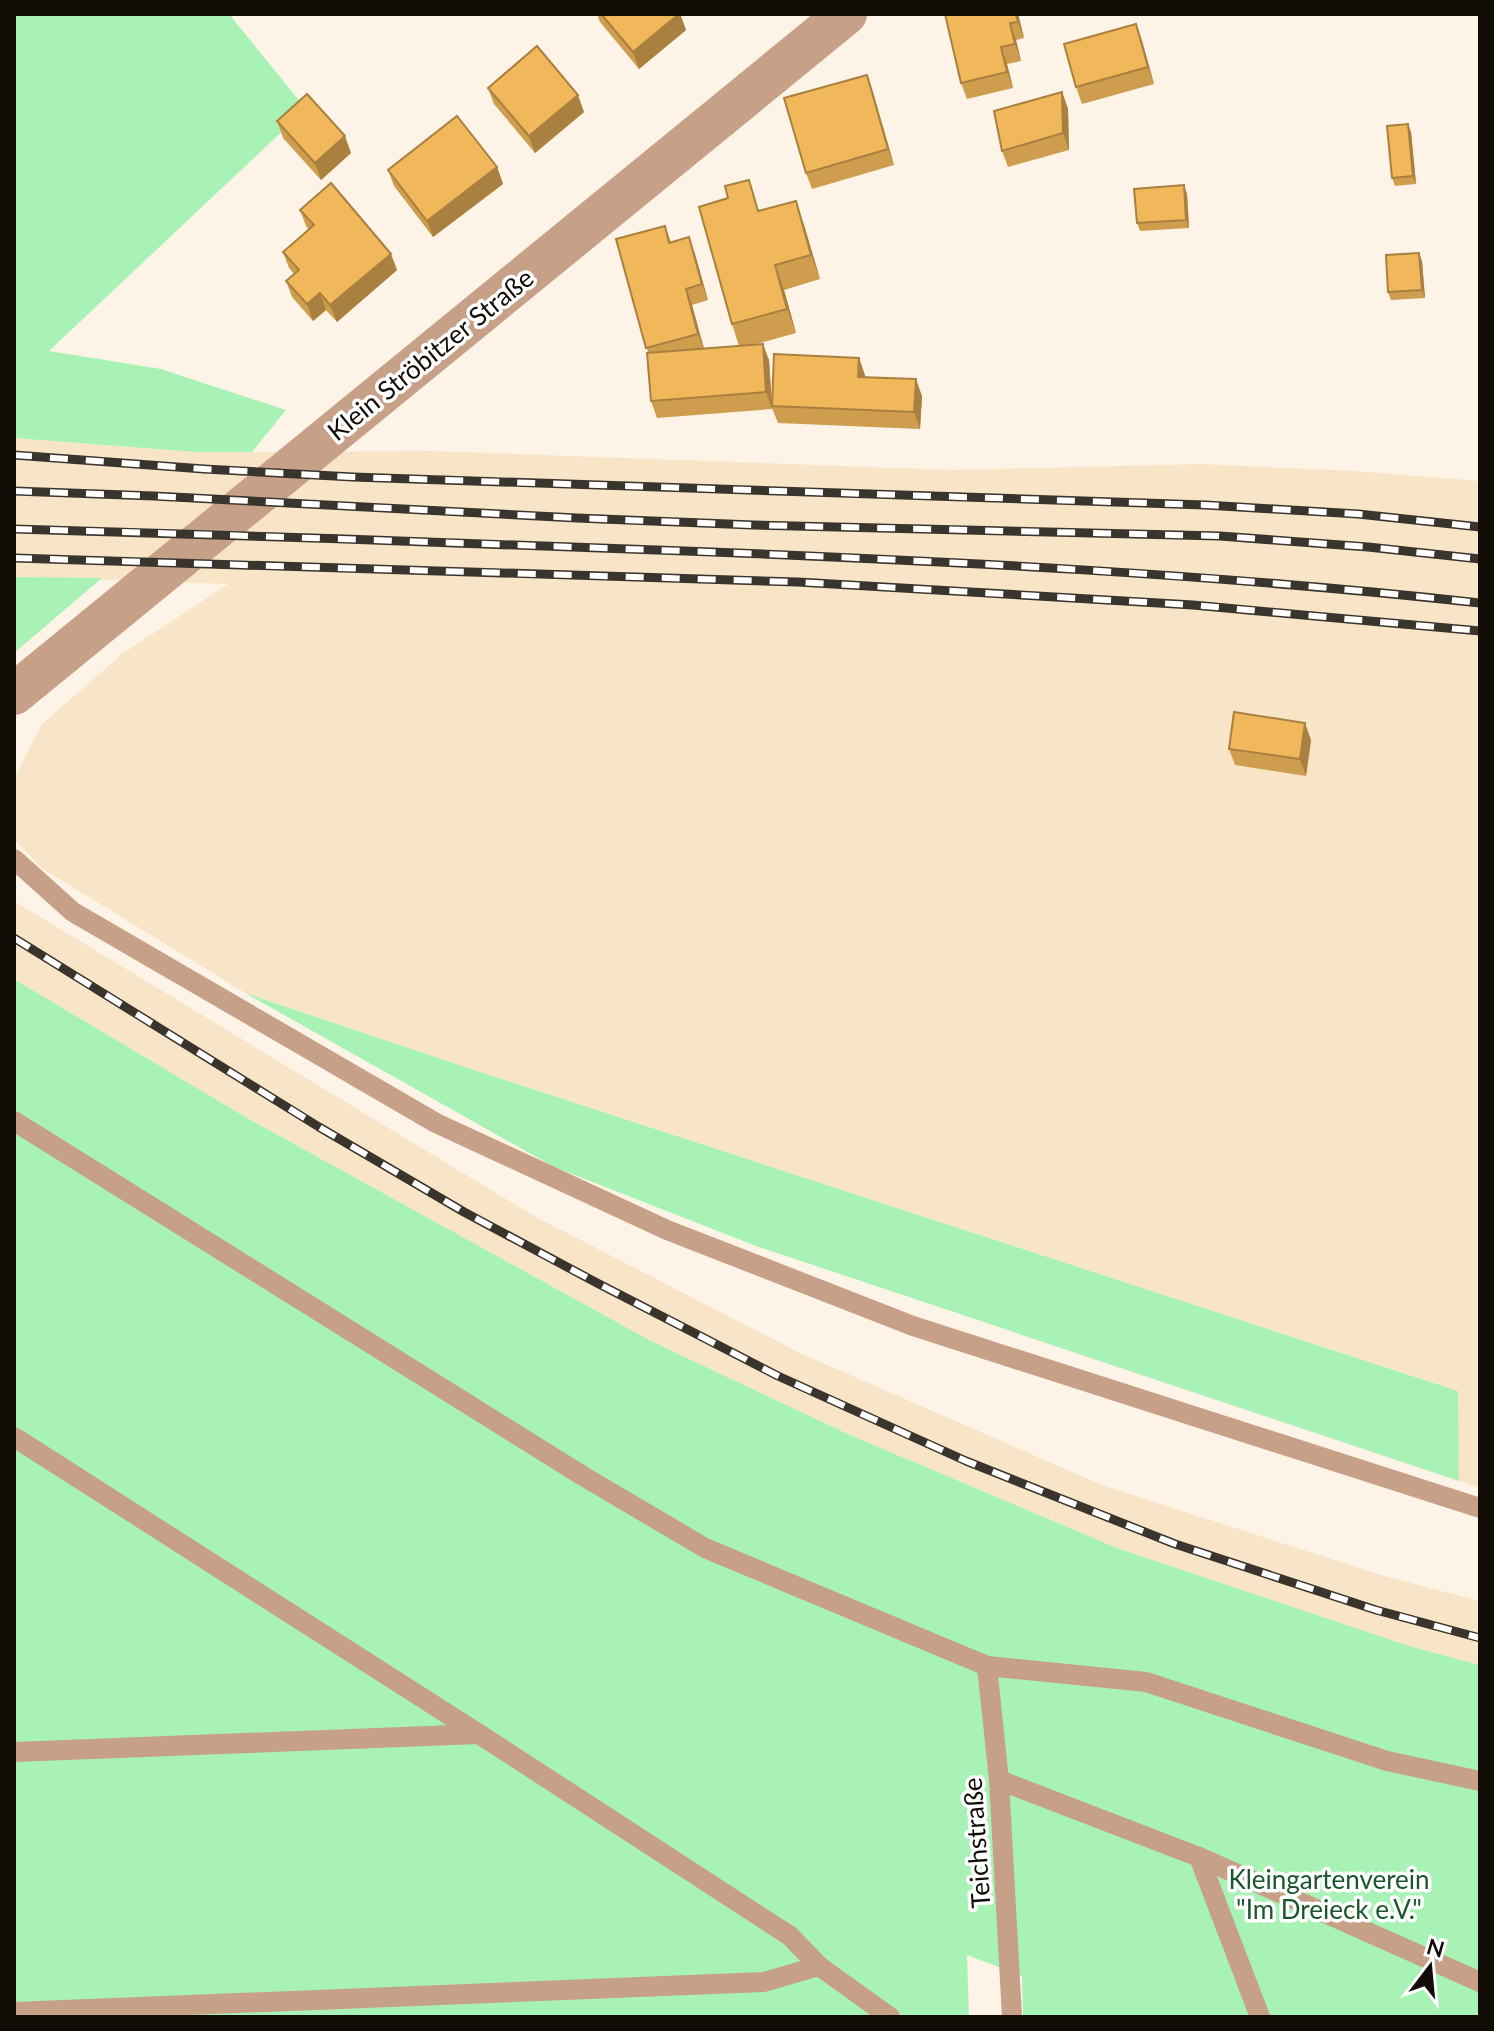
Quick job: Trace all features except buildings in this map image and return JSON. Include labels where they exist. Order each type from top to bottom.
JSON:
[{"type":"street","name":"Klein Ströbitzer Straße","points":[[14,694],[846,14]]},
{"type":"lane","points":[[14,859],[73,912],[436,1123],[667,1230],[913,1326],[1480,1508]]},
{"type":"lane","points":[[14,1121],[583,1476],[705,1548],[987,1666],[1146,1682],[1387,1761],[1480,1781]]},
{"type":"lane","points":[[14,1437],[790,1936],[819,1966],[890,2017]]},
{"type":"lane","name":"Teichstraße","points":[[987,1666],[999,1780],[1012,2017]]},
{"type":"lane","points":[[14,1752],[479,1734]]},
{"type":"lane","points":[[999,1780],[1199,1857],[1480,1982]]},
{"type":"lane","points":[[1199,1857],[1260,2017]]},
{"type":"lane","points":[[14,2012],[764,1982],[819,1966]]},
{"type":"shaded area","points":[[14,438],[196,452],[432,451],[953,470],[1200,464],[1355,471],[1480,481],[1480,1488],[1459,1481],[1458,1391],[245,993],[40,867],[14,839],[14,779],[42,724],[122,654],[228,584],[14,577]]},
{"type":"shaded area","points":[[14,901],[534,1216],[802,1354],[1102,1485],[1384,1576],[1480,1601],[1480,1665],[1409,1646],[1117,1548],[850,1435],[651,1341],[247,1118],[14,979]]},
{"type":"green space","points":[[14,14],[229,14],[306,109],[49,351],[161,369],[286,410],[252,452],[196,452],[14,438]]},
{"type":"green space","points":[[14,577],[102,578],[14,653]]},
{"type":"green space","name":"Kleingartenverein \"Im Dreieck e.V.\"","points":[[14,979],[247,1118],[651,1341],[850,1435],[1117,1548],[1409,1646],[1480,1665],[1480,2017],[1023,2017],[1022,1976],[967,1955],[969,2017],[14,2017]]},
{"type":"green space","points":[[245,993],[1458,1391],[1459,1481],[756,1246],[554,1167]]},
{"type":"railway","points":[[14,455],[353,477],[1205,505],[1358,514],[1480,527]]},
{"type":"railway","points":[[14,491],[753,525],[1220,536],[1480,559]]},
{"type":"railway","points":[[14,529],[983,564],[1182,576],[1480,603]]},
{"type":"railway","points":[[14,558],[798,582],[1193,605],[1480,631]]},
{"type":"railway","points":[[14,938],[319,1127],[464,1212],[778,1376],[966,1461],[1175,1544],[1376,1610],[1480,1638]]}]
